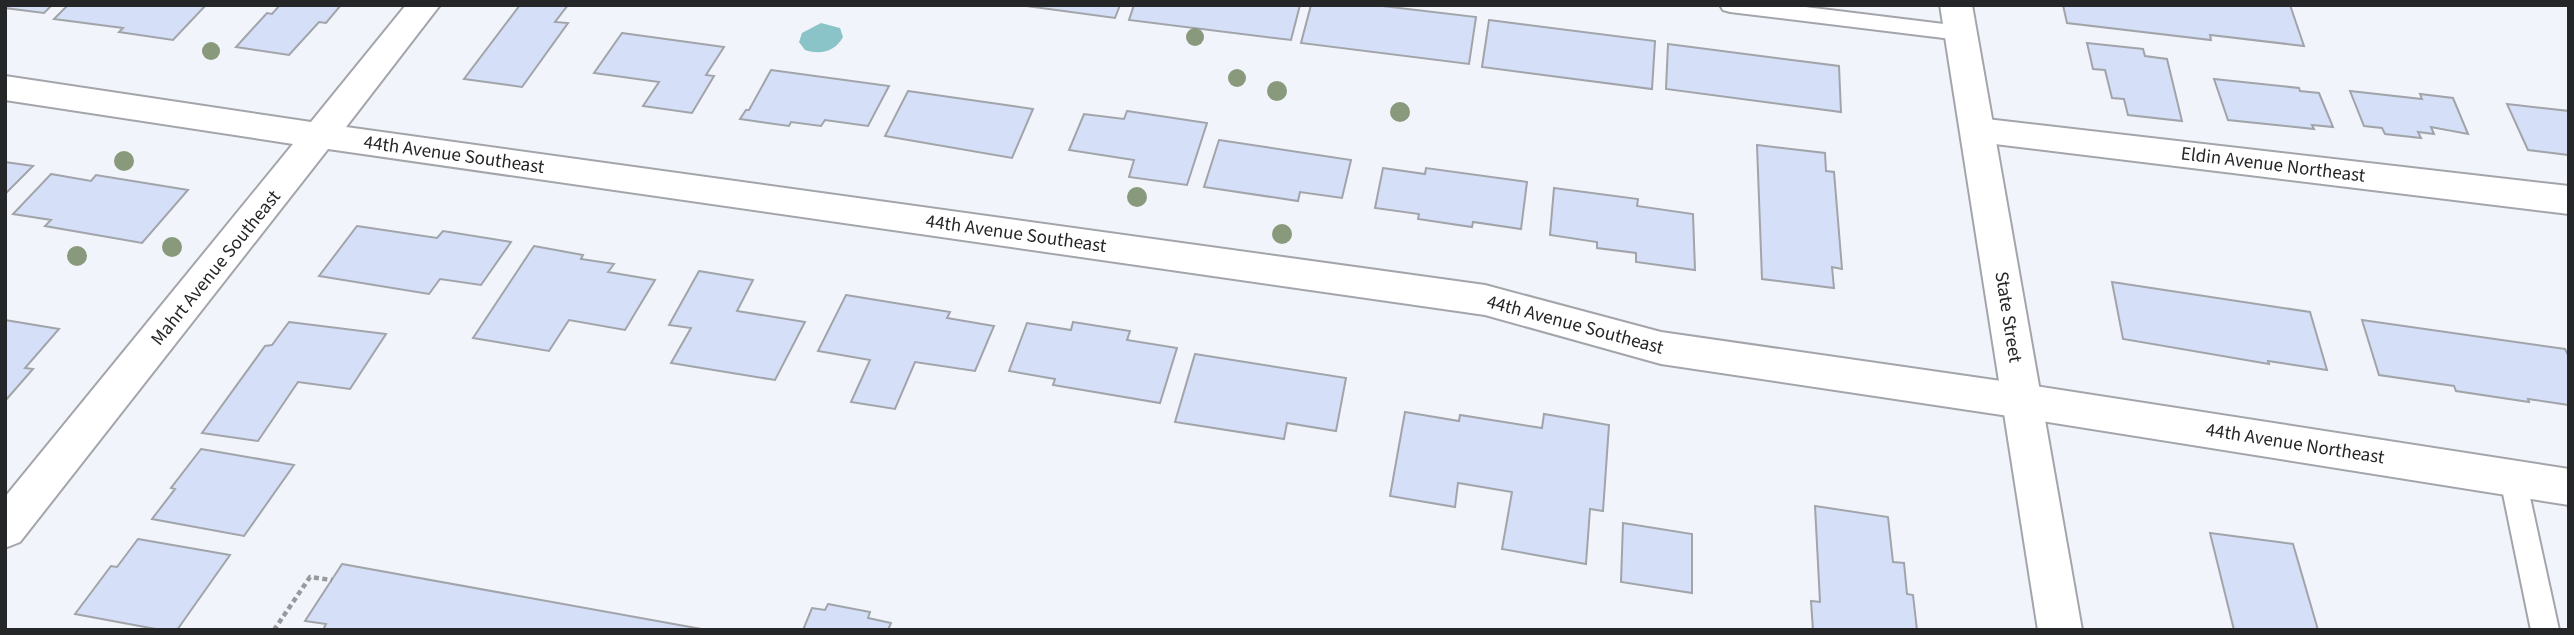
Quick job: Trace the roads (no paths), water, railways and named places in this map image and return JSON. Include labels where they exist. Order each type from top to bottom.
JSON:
[{"type":"street","name":"Mahrt Avenue Southeast","points":[[5,529],[322,136],[424,5]]},
{"type":"street","name":"State Street","points":[[1958,19],[2060,630]]},
{"type":"street","name":"44th Avenue Southeast","points":[[5,88],[322,136],[1485,300],[1661,348],[2022,401]]},
{"type":"street","name":"Eldin Avenue Northeast","points":[[1978,130],[2569,200]]},
{"type":"street","name":"44th Avenue Northeast","points":[[2022,401],[2569,488]]},
{"type":"lane","points":[[1730,5],[1958,19]]},
{"type":"lane","points":[[2513,479],[2545,630]]},
{"type":"water","points":[[821,23],[840,28],[843,37],[836,46],[827,51],[805,50],[799,42],[802,33]]}]
